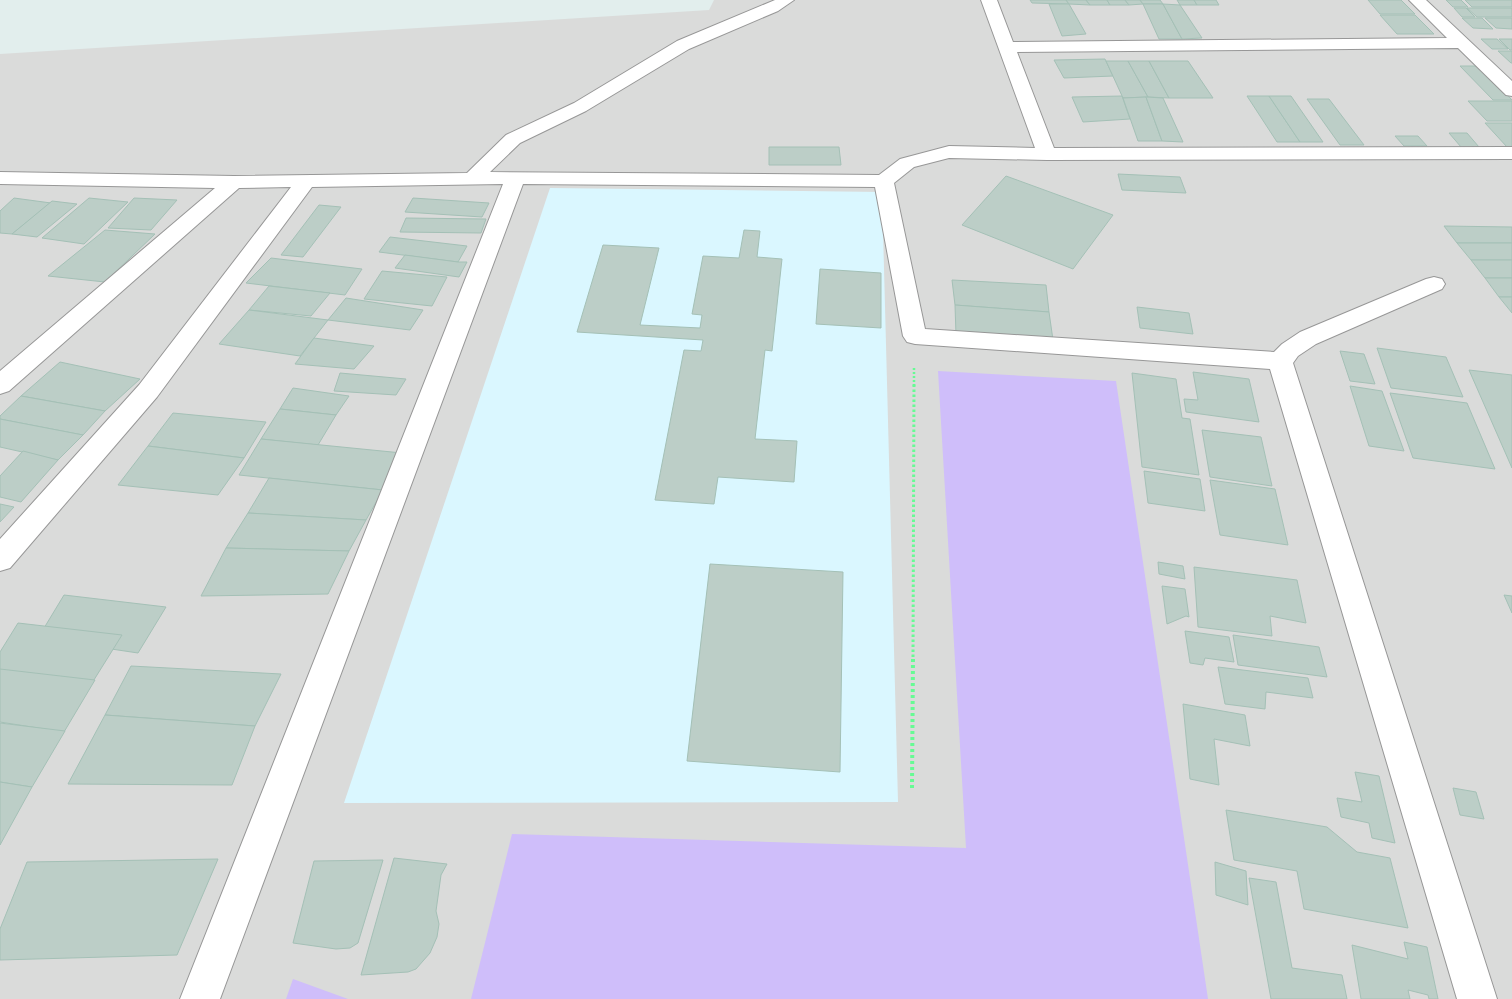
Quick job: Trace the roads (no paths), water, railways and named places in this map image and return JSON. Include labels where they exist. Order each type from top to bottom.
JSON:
[{"type":"street","points":[[472,179],[513,139],[580,107],[684,45],[772,8],[786,0]]},
{"type":"street","points":[[989,0],[1008,47],[1046,154]]},
{"type":"street","points":[[1417,0],[1512,91]]},
{"type":"street","points":[[1008,47],[1462,43]]},
{"type":"street","points":[[0,192],[8,178],[234,182],[515,178],[884,181],[907,162],[949,152],[1046,154],[1512,153]]},
{"type":"street","points":[[200,999],[515,178]]},
{"type":"street","points":[[0,559],[148,391],[306,181]]},
{"type":"street","points":[[884,181],[915,336],[1280,362]]},
{"type":"street","points":[[0,385],[234,182]]},
{"type":"street","points":[[1280,362],[1290,350],[1308,338],[1434,284]]},
{"type":"street","points":[[1280,362],[1477,999]]}]
